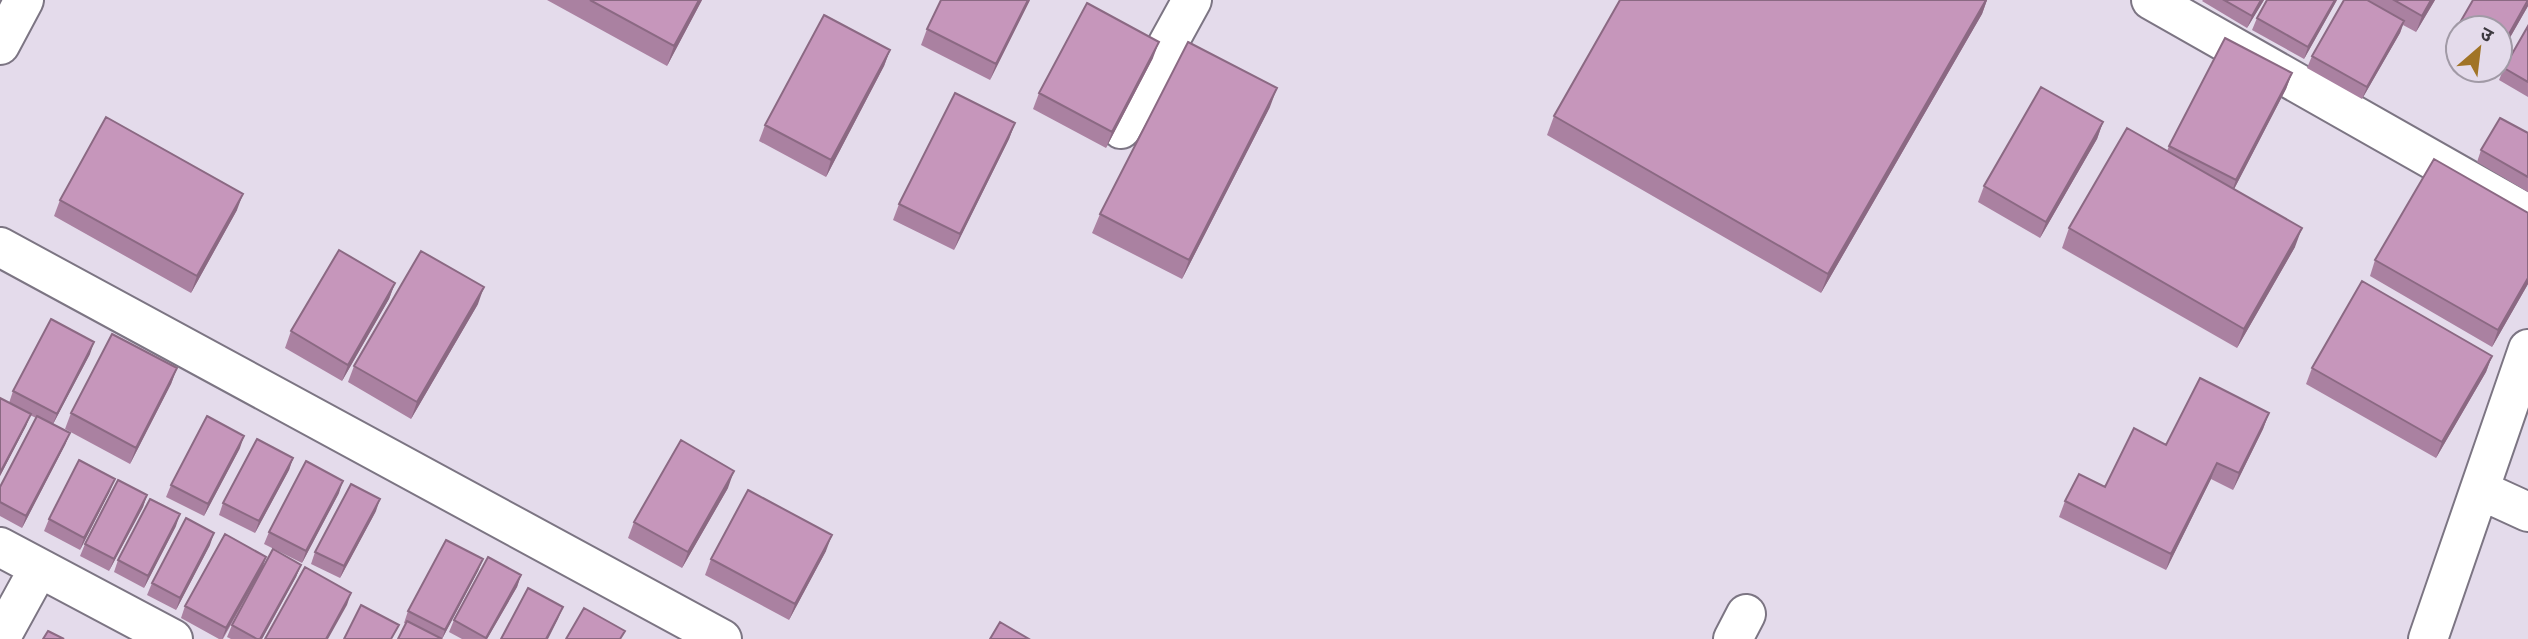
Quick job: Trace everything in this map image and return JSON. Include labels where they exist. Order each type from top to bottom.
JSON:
[{"type":"street","points":[[0,45],[24,0]]},
{"type":"street","points":[[1121,129],[1192,0]]},
{"type":"street","points":[[2151,0],[2528,214]]},
{"type":"street","points":[[0,247],[683,630],[722,639]]},
{"type":"street","points":[[2428,639],[2528,349]]},
{"type":"street","points":[[2480,490],[2528,512]]},
{"type":"street","points":[[0,547],[173,639]]},
{"type":"street","points":[[0,639],[39,568]]},
{"type":"building","points":[[590,0],[699,0],[674,46]]},
{"type":"building","points":[[941,0],[1028,0],[996,64],[927,29]]},
{"type":"building","points":[[1620,0],[1986,0],[1828,274],[1554,116]]},
{"type":"building","points":[[2224,0],[2261,0],[2252,16]]},
{"type":"building","points":[[2267,0],[2335,0],[2308,47],[2257,18]]},
{"type":"building","points":[[2344,0],[2367,0],[2404,21],[2367,87],[2312,56]]},
{"type":"building","points":[[2394,0],[2431,0],[2422,16]]},
{"type":"building","points":[[2473,0],[2528,0],[2514,25],[2514,14],[2465,14]]},
{"type":"building","points":[[1087,3],[1159,42],[1112,132],[1039,93]]},
{"type":"building","points":[[824,15],[890,50],[831,160],[765,125]]},
{"type":"building","points":[[2528,26],[2528,82],[2514,74],[2514,50]]},
{"type":"building","points":[[2225,38],[2292,73],[2236,180],[2169,146]]},
{"type":"building","points":[[1188,42],[1277,88],[1189,260],[1100,214]]},
{"type":"building","points":[[2041,87],[2103,122],[2046,222],[1984,186]]},
{"type":"building","points":[[955,93],[1015,123],[960,234],[899,204]]},
{"type":"building","points":[[106,117],[243,194],[197,276],[60,200]]},
{"type":"building","points":[[2500,118],[2528,133],[2528,177],[2481,150]]},
{"type":"building","points":[[2127,128],[2302,228],[2244,329],[2069,228]]},
{"type":"building","points":[[2434,159],[2528,213],[2528,278],[2498,330],[2375,260]]},
{"type":"building","points":[[339,250],[395,283],[348,365],[291,331]]},
{"type":"building","points":[[421,251],[484,287],[417,402],[354,366]]},
{"type":"building","points":[[2362,281],[2492,356],[2442,442],[2312,368]]},
{"type":"building","points":[[51,319],[94,342],[57,414],[13,391]]},
{"type":"building","points":[[112,334],[177,368],[136,448],[71,413]]},
{"type":"building","points":[[2200,378],[2269,413],[2239,473],[2217,463],[2171,554],[2065,501],[2079,474],[2105,487],[2134,428],[2166,445]]},
{"type":"building","points":[[0,398],[31,414],[0,473]]},
{"type":"building","points":[[37,416],[70,433],[26,516],[0,502],[0,487]]},
{"type":"building","points":[[207,416],[244,436],[208,504],[171,485]]},
{"type":"building","points":[[257,439],[293,458],[259,521],[223,503]]},
{"type":"building","points":[[681,440],[734,471],[688,552],[634,522]]},
{"type":"building","points":[[79,460],[115,479],[84,538],[49,519]]},
{"type":"building","points":[[306,461],[343,481],[306,551],[269,532]]},
{"type":"building","points":[[118,480],[147,495],[114,559],[85,544]]},
{"type":"building","points":[[351,484],[380,499],[344,566],[315,552]]},
{"type":"building","points":[[748,490],[832,535],[795,604],[711,559]]},
{"type":"building","points":[[150,499],[180,514],[148,576],[118,560]]},
{"type":"building","points":[[186,518],[214,533],[180,598],[152,583]]},
{"type":"building","points":[[225,534],[266,557],[226,628],[185,606]]},
{"type":"building","points":[[446,540],[483,559],[445,630],[408,611]]},
{"type":"building","points":[[273,549],[301,565],[260,639],[257,639],[232,625]]},
{"type":"building","points":[[488,557],[521,575],[486,638],[454,620]]},
{"type":"building","points":[[305,567],[351,593],[326,639],[265,639]]},
{"type":"building","points":[[528,588],[563,607],[546,639],[501,639]]},
{"type":"building","points":[[361,605],[399,625],[391,639],[344,639]]},
{"type":"building","points":[[584,608],[625,631],[620,639],[566,639]]},
{"type":"building","points":[[407,621],[442,639],[398,639]]},
{"type":"building","points":[[1000,622],[1029,639],[990,639]]},
{"type":"building","points":[[48,631],[64,639],[43,639]]}]
